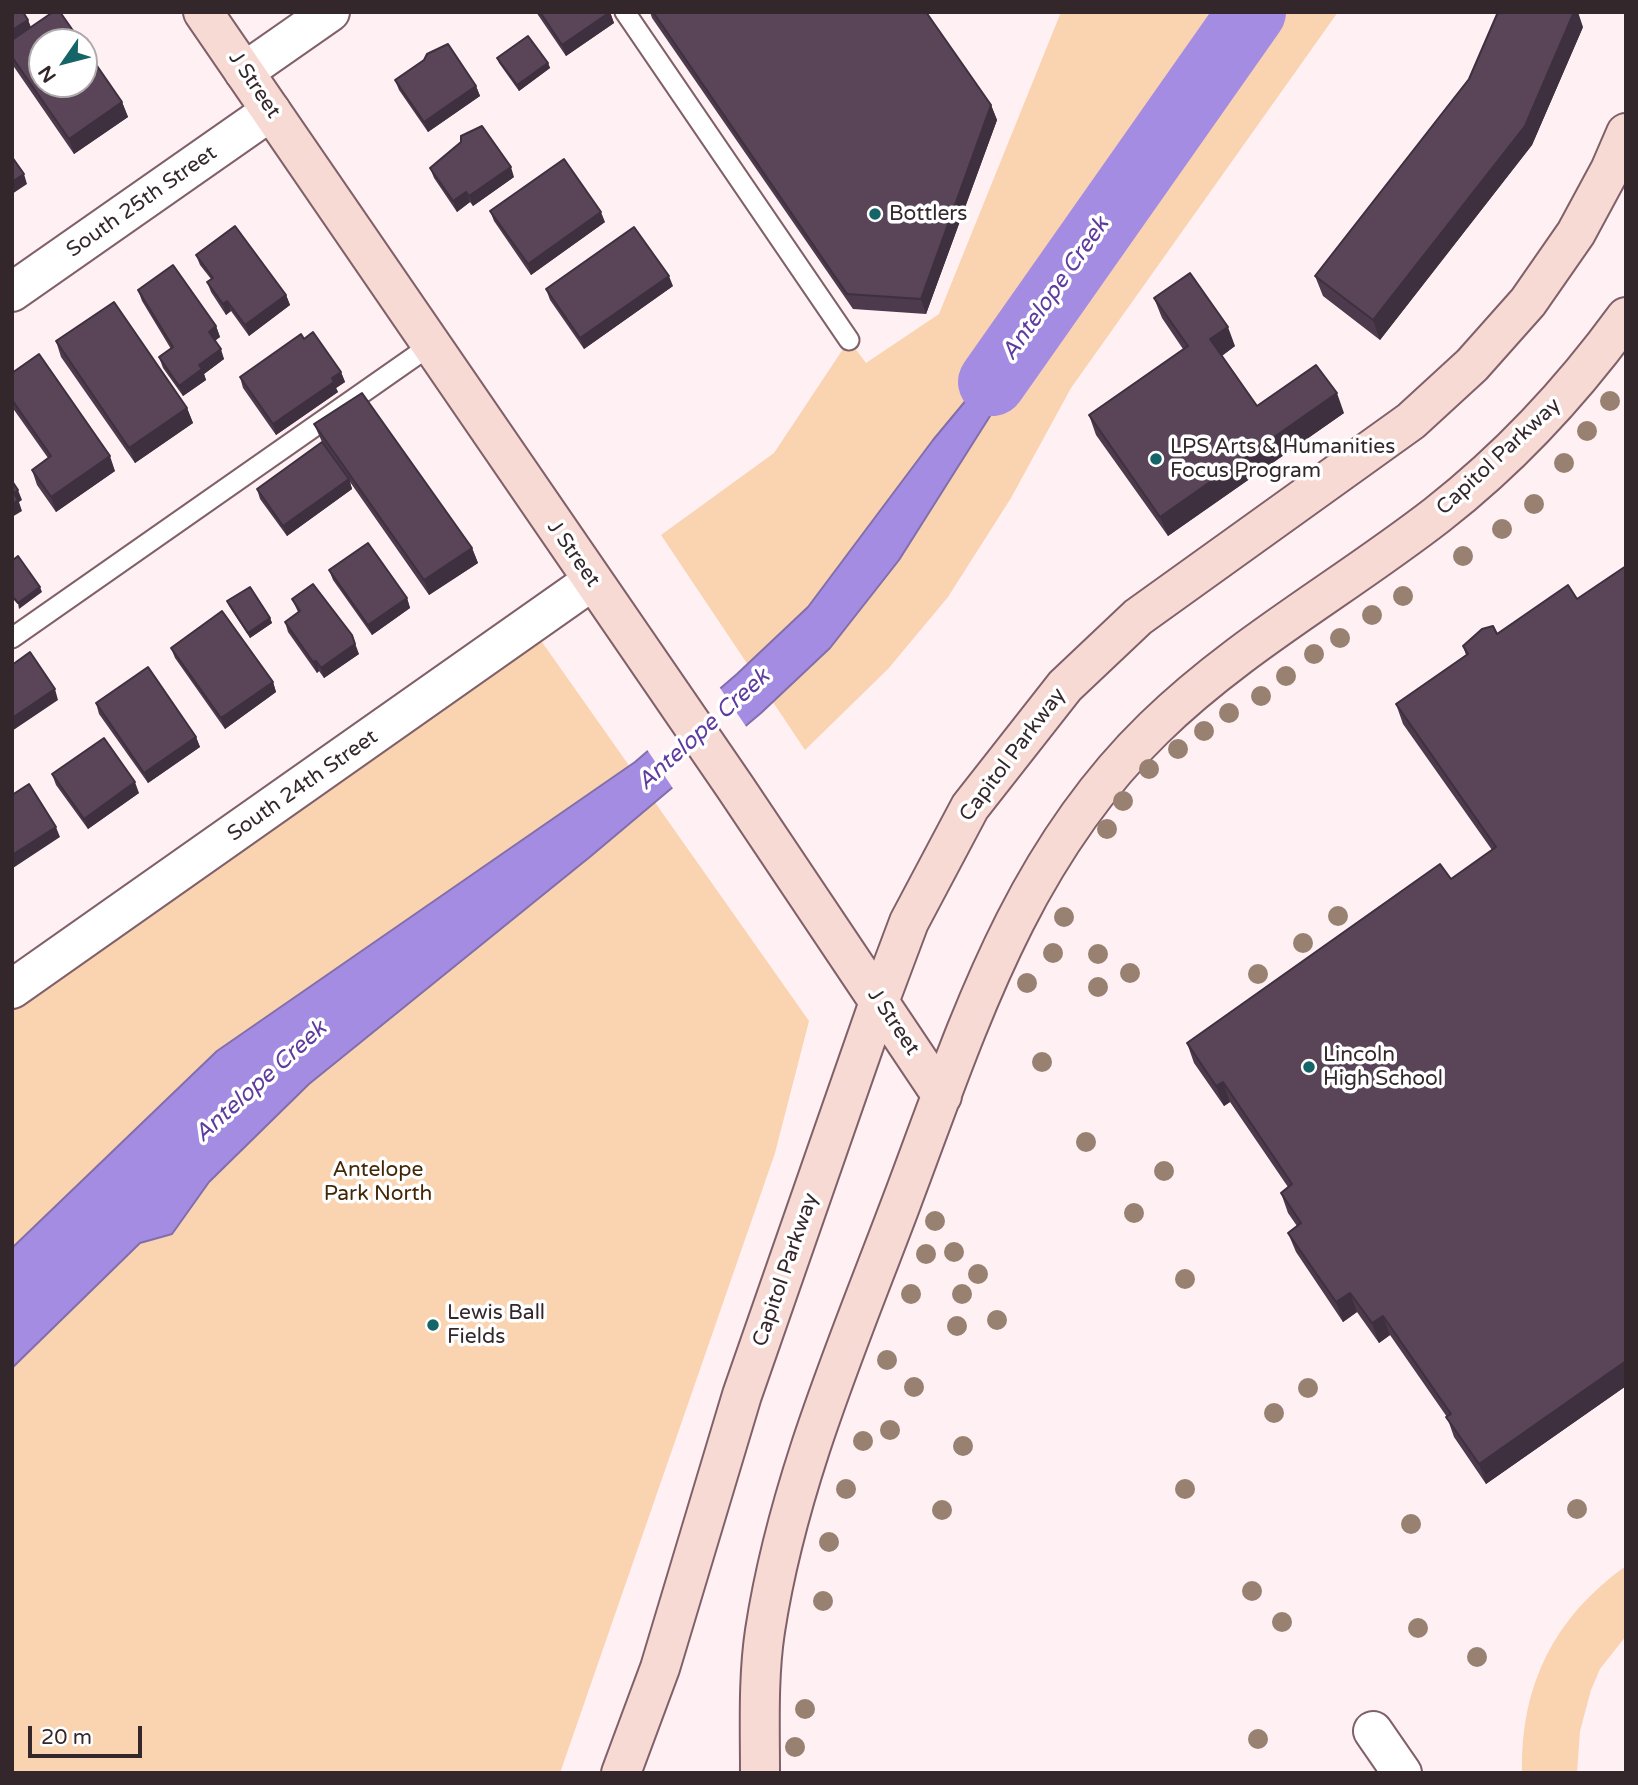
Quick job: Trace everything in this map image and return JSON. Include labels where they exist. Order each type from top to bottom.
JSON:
[{"type":"main road","name":"J Street","points":[[204,12],[592,581],[736,787],[942,1096]]},
{"type":"main road","name":"Capitol Parkway","points":[[621,1773],[660,1668],[742,1395],[879,1002],[909,922],[970,807],[1065,686],[1138,618],[1410,421],[1472,365],[1528,302],[1576,233],[1610,170],[1626,133]]},
{"type":"main road","name":"Capitol Parkway","points":[[760,1773],[764,1635],[781,1545],[810,1446],[987,977],[1035,880],[1088,801],[1155,727],[1228,664],[1436,516],[1498,464],[1566,395],[1626,317]]},
{"type":"street","points":[[244,72],[330,12]]},
{"type":"street","name":"South 25th Street","points":[[12,292],[271,111]]},
{"type":"street","name":"South 24th Street","points":[[12,989],[592,581]]},
{"type":"street","points":[[1373,1731],[1402,1773]]},
{"type":"lane","points":[[625,12],[849,340]]},
{"type":"lane","points":[[12,638],[431,345]]},
{"type":"green space","points":[[1061,12],[1338,12],[1071,388],[1011,498],[948,597],[888,669],[805,750],[661,535],[774,453],[849,340],[866,363],[939,314]]},
{"type":"green space","name":"Antelope Park North","points":[[530,625],[809,1021],[775,1153],[560,1773],[12,1773],[12,989]]},
{"type":"green space","points":[[1626,1566],[1626,1636],[1600,1669],[1591,1690],[1580,1731],[1577,1773],[1522,1773],[1527,1711],[1535,1682],[1547,1655],[1561,1630],[1580,1607]]},
{"type":"water","points":[[1046,304],[997,405],[899,560],[830,648],[761,713],[591,856],[309,1084],[209,1182],[172,1234],[140,1243],[12,1368],[12,1248],[217,1051],[635,762],[737,674],[808,607],[933,440]]},
{"type":"pier","points":[[718,685],[747,728],[674,790],[646,748]]},
{"type":"building","points":[[12,12],[23,12],[28,20],[12,30]]},
{"type":"building","points":[[53,12],[60,12],[71,28],[30,28]]},
{"type":"building","points":[[540,12],[610,12],[562,45]]},
{"type":"building","name":"Bottlers","points":[[653,12],[926,12],[991,105],[921,299],[847,294]]},
{"type":"building","points":[[1498,12],[1574,12],[1525,126],[1373,320],[1315,276],[1469,79]]},
{"type":"building","points":[[28,29],[28,80],[12,57],[12,40]]},
{"type":"building","points":[[528,36],[548,63],[517,85],[497,58]]},
{"type":"building","points":[[448,44],[476,86],[424,122],[395,80],[424,60],[427,54]]},
{"type":"building","points":[[98,67],[122,102],[69,139],[40,98],[98,98]]},
{"type":"building","points":[[482,126],[511,167],[469,196],[466,192],[453,201],[430,168],[461,142],[461,136]]},
{"type":"building","points":[[12,157],[24,174],[12,182]]},
{"type":"building","points":[[564,159],[601,212],[528,264],[490,211]]},
{"type":"building","points":[[235,226],[286,295],[245,325],[227,301],[223,304],[207,282],[213,278],[196,255]]},
{"type":"building","points":[[634,227],[669,276],[580,338],[546,289]]},
{"type":"building","points":[[173,265],[216,326],[209,332],[221,349],[199,365],[202,369],[179,386],[159,357],[173,347],[138,290]]},
{"type":"building","points":[[1190,273],[1228,327],[1210,339],[1257,406],[1316,365],[1337,393],[1160,517],[1089,415],[1188,346],[1154,298]]},
{"type":"building","points":[[114,302],[187,408],[129,448],[56,341]]},
{"type":"building","points":[[313,332],[341,372],[332,378],[334,382],[273,424],[240,377],[301,334],[304,339]]},
{"type":"building","points":[[39,354],[110,456],[51,497],[32,470],[51,456],[12,400],[12,373]]},
{"type":"building","points":[[362,393],[472,548],[424,580],[314,424]]},
{"type":"building","points":[[322,442],[349,479],[283,526],[257,489]]},
{"type":"building","points":[[12,481],[18,490],[14,493],[18,500],[12,505]]},
{"type":"building","points":[[368,543],[407,598],[368,625],[329,570]]},
{"type":"building","points":[[18,556],[40,587],[18,603],[12,596],[12,561]]},
{"type":"building","name":"Lincoln High School","points":[[1626,566],[1626,1361],[1479,1464],[1446,1417],[1451,1414],[1383,1316],[1372,1323],[1350,1293],[1336,1302],[1288,1233],[1301,1223],[1281,1193],[1292,1184],[1223,1082],[1216,1086],[1187,1043],[1440,864],[1451,879],[1496,847],[1396,704],[1468,654],[1463,646],[1482,629],[1493,626],[1497,634],[1568,585],[1577,599]]},
{"type":"building","points":[[313,584],[352,635],[355,644],[321,668],[316,661],[313,662],[285,622],[300,611],[292,599]]},
{"type":"building","points":[[250,587],[270,618],[248,633],[227,601]]},
{"type":"building","points":[[222,611],[273,682],[221,718],[171,648]]},
{"type":"building","points":[[30,652],[55,689],[12,718],[12,665]]},
{"type":"building","points":[[148,667],[196,737],[144,773],[96,703]]},
{"type":"building","points":[[104,738],[135,782],[84,819],[52,774]]},
{"type":"building","points":[[29,784],[56,827],[12,855],[12,795]]},
{"type":"waterway","name":"Antelope Creek","points":[[992,382],[1252,12]]},
{"type":"place","name":"Bottlers","points":[[875,214]]},
{"type":"place","name":"LPS Arts & Humanities Focus Program","points":[[1156,459]]},
{"type":"place","name":"Lincoln High School","points":[[1309,1067]]},
{"type":"place","name":"Lewis Ball Fields","points":[[433,1325]]}]
